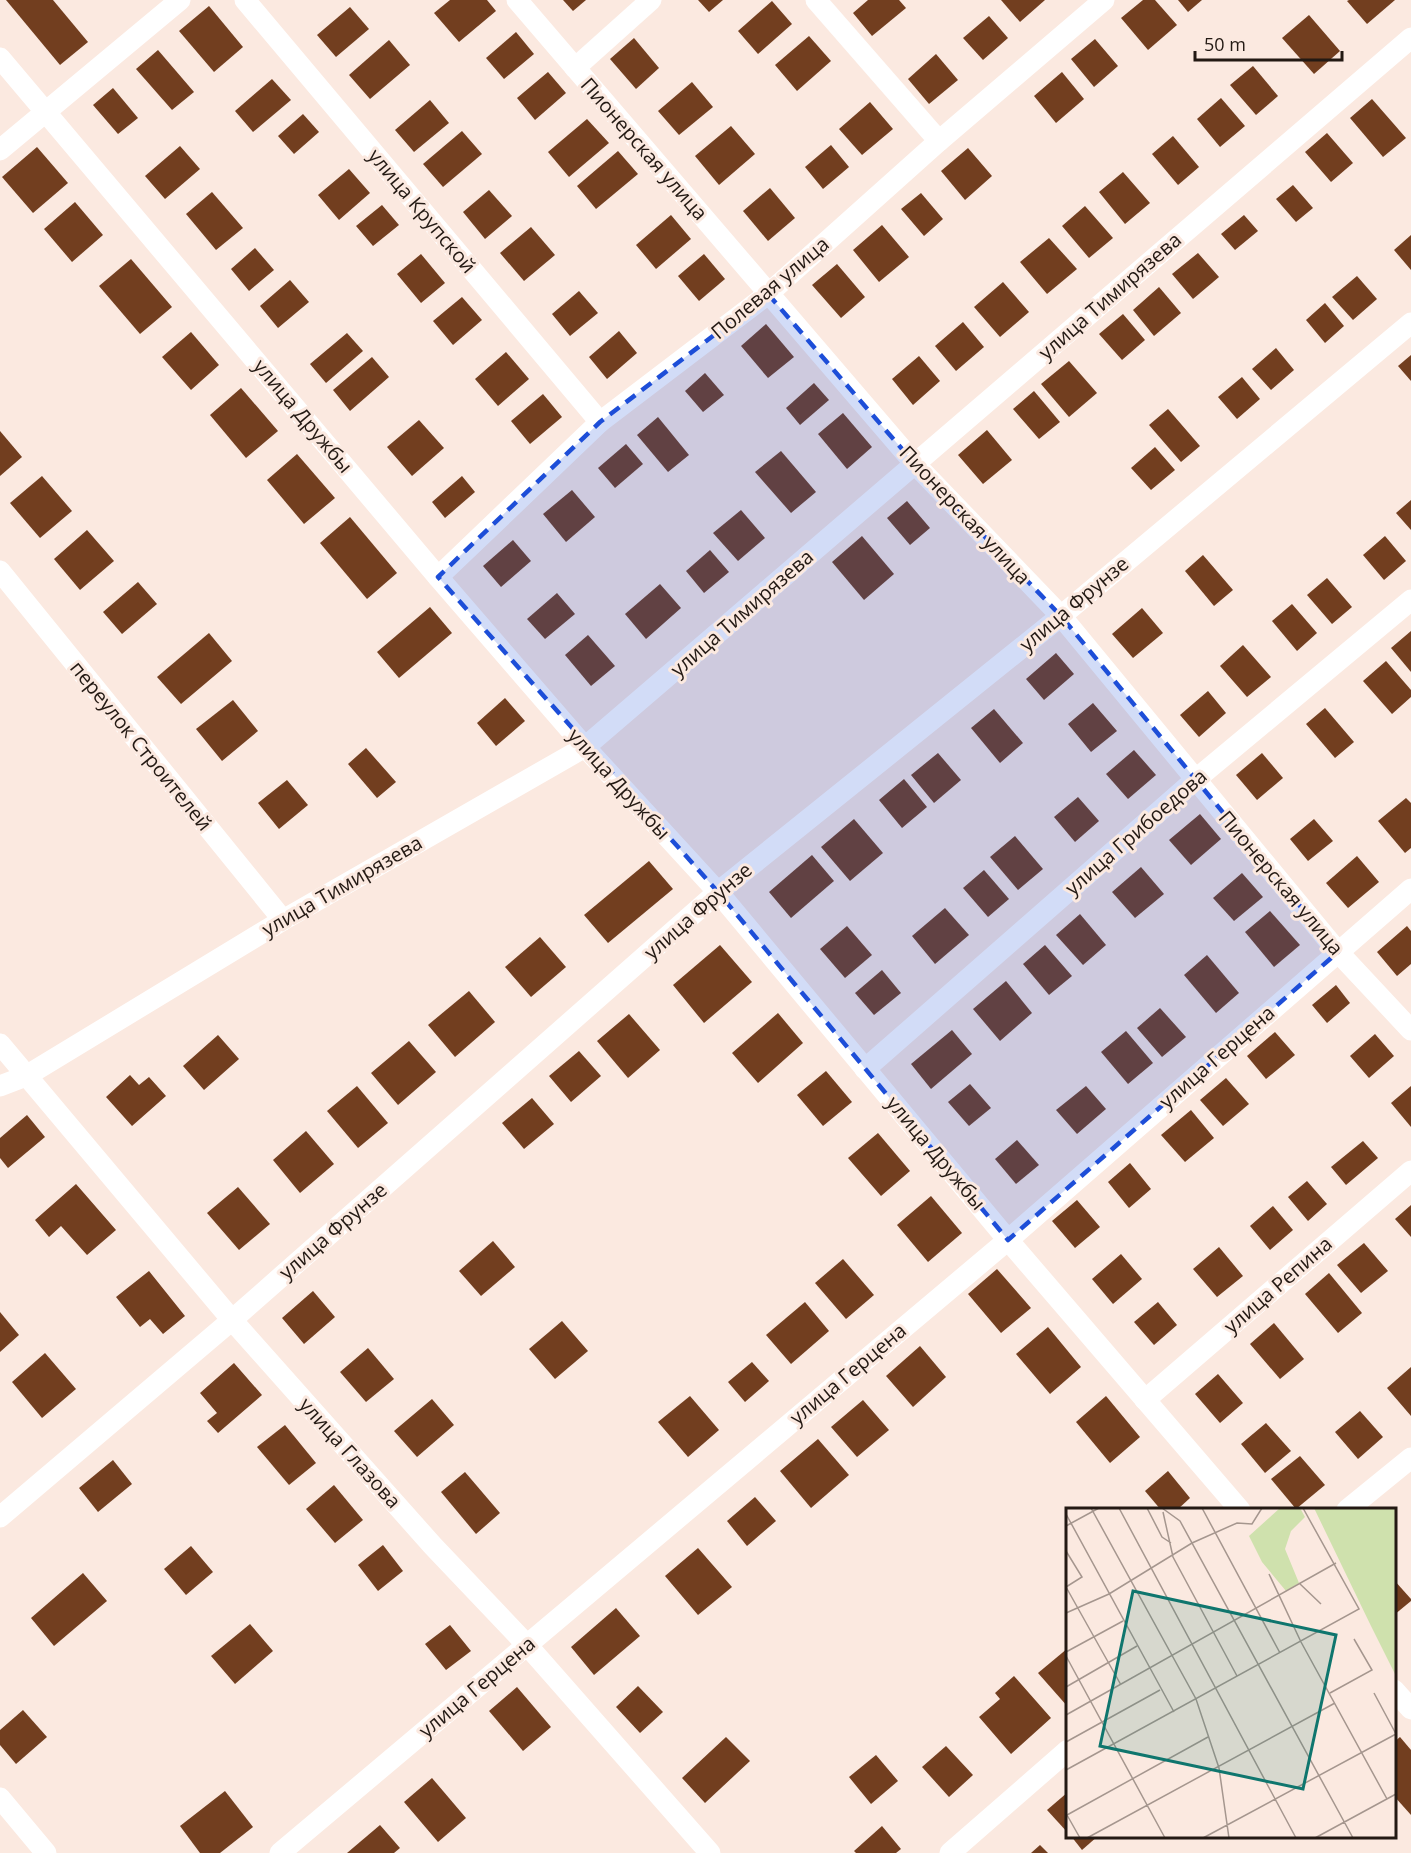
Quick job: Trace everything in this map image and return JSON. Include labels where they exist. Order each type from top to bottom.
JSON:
[{"type":"street","points":[[0,150],[180,0]]},
{"type":"street","name":"улица Крупской","points":[[245,0],[600,422]]},
{"type":"street","name":"Пионерская улица","points":[[517,0],[915,464],[1060,616],[1338,952],[1411,1030]]},
{"type":"street","points":[[575,68],[651,0]]},
{"type":"street","points":[[816,0],[939,141]]},
{"type":"street","name":"Полевая улица","points":[[438,577],[600,422],[768,294],[939,141],[1104,0]]},
{"type":"street","name":"улица Тимирязева","points":[[0,1086],[26,1076],[283,920],[585,747],[1411,38]]},
{"type":"street","name":"улица Дружбы","points":[[0,58],[438,577],[585,747],[718,892],[1008,1240],[1239,1508]]},
{"type":"street","name":"улица Фрунзе","points":[[0,1517],[232,1320],[718,892],[1060,616],[1411,322]]},
{"type":"street","name":"переулок Строителей","points":[[0,571],[283,920]]},
{"type":"street","name":"улица Грибоедова","points":[[866,1069],[1196,780],[1411,600]]},
{"type":"street","name":"улица Герцена","points":[[280,1853],[1008,1240],[1411,888]]},
{"type":"street","name":"улица Глазова","points":[[0,1044],[232,1320],[433,1546],[527,1645],[710,1853]]},
{"type":"street","name":"улица Репина","points":[[1145,1400],[1411,1171]]},
{"type":"street","points":[[1348,1508],[1411,1458]]},
{"type":"street","points":[[1396,1691],[1411,1709]]},
{"type":"street","points":[[950,1853],[1066,1751]]},
{"type":"street","points":[[0,1798],[46,1853]]},
{"type":"highlighted area","points":[[768,294],[915,464],[1061,616],[1338,952],[1008,1240],[718,892],[438,577],[600,422]]},
{"type":"building","points":[[6,0],[53,0],[88,42],[60,65]]},
{"type":"building","points":[[450,0],[487,0],[496,11],[459,42],[434,13]]},
{"type":"building","points":[[563,0],[586,0],[573,11]]},
{"type":"building","points":[[698,0],[723,0],[709,12]]},
{"type":"building","points":[[868,0],[899,0],[906,8],[872,36],[853,13]]},
{"type":"building","points":[[1001,0],[1045,0],[1020,22]]},
{"type":"building","points":[[1143,0],[1155,0],[1177,25],[1148,50],[1121,18]]},
{"type":"building","points":[[1178,0],[1202,0],[1188,12]]},
{"type":"building","points":[[1395,0],[1367,24],[1347,1]]},
{"type":"building","points":[[772,1],[792,24],[758,54],[738,31]]},
{"type":"building","points":[[209,6],[243,47],[214,72],[179,31]]},
{"type":"building","points":[[350,7],[369,29],[336,57],[317,35]]},
{"type":"building","points":[[1309,15],[1340,51],[1314,74],[1282,38]]},
{"type":"building","points":[[989,16],[1008,38],[983,60],[963,38]]},
{"type":"building","points":[[516,32],[534,54],[504,79],[486,58]]},
{"type":"building","points":[[809,36],[831,61],[797,91],[775,65]]},
{"type":"building","points":[[634,38],[659,68],[636,89],[610,59]]},
{"type":"building","points":[[1095,39],[1118,66],[1094,87],[1071,59]]},
{"type":"building","points":[[389,40],[410,65],[370,99],[349,75]]},
{"type":"building","points":[[158,50],[194,92],[172,110],[136,69]]},
{"type":"building","points":[[936,54],[958,80],[929,104],[908,79]]},
{"type":"building","points":[[1253,66],[1278,96],[1256,115],[1230,85]]},
{"type":"building","points":[[548,72],[566,93],[535,120],[517,98]]},
{"type":"building","points":[[1062,72],[1084,99],[1056,123],[1034,96]]},
{"type":"building","points":[[272,79],[291,100],[253,132],[235,111]]},
{"type":"building","points":[[692,82],[713,107],[679,135],[658,111]]},
{"type":"building","points":[[113,88],[138,118],[118,134],[93,105]]},
{"type":"building","points":[[1221,98],[1245,126],[1220,147],[1197,119]]},
{"type":"building","points":[[1372,99],[1406,138],[1383,157],[1350,118]]},
{"type":"building","points":[[430,100],[449,123],[414,152],[395,130]]},
{"type":"building","points":[[870,102],[893,129],[862,155],[839,129]]},
{"type":"building","points":[[303,114],[319,132],[294,154],[278,136]]},
{"type":"building","points":[[587,119],[609,143],[569,177],[548,152]]},
{"type":"building","points":[[731,126],[755,154],[719,185],[695,156]]},
{"type":"building","points":[[462,131],[482,154],[443,187],[423,164]]},
{"type":"building","points":[[1327,133],[1353,163],[1331,182],[1305,152]]},
{"type":"building","points":[[1173,136],[1199,167],[1178,185],[1152,154]]},
{"type":"building","points":[[831,145],[849,167],[823,189],[805,167]]},
{"type":"building","points":[[180,146],[200,169],[165,199],[145,176]]},
{"type":"building","points":[[37,147],[68,183],[33,213],[2,177]]},
{"type":"building","points":[[968,148],[992,176],[965,200],[941,171]]},
{"type":"building","points":[[618,151],[638,174],[596,209],[577,186]]},
{"type":"building","points":[[349,169],[370,193],[339,220],[318,195]]},
{"type":"building","points":[[1123,172],[1150,203],[1125,224],[1099,192]]},
{"type":"building","points":[[1293,185],[1313,208],[1296,222],[1276,199]]},
{"type":"building","points":[[770,188],[795,218],[768,241],[743,211]]},
{"type":"building","points":[[489,190],[512,216],[485,239],[463,212]]},
{"type":"building","points":[[212,192],[243,228],[216,250],[186,214]]},
{"type":"building","points":[[921,193],[943,219],[924,236],[901,209]]},
{"type":"building","points":[[75,202],[103,235],[72,262],[44,229]]},
{"type":"building","points":[[382,205],[399,225],[373,246],[356,226]]},
{"type":"building","points":[[1085,206],[1113,238],[1089,258],[1062,226]]},
{"type":"building","points":[[671,215],[691,239],[656,269],[636,245]]},
{"type":"building","points":[[1244,215],[1258,231],[1235,250],[1221,234]]},
{"type":"building","points":[[882,225],[909,257],[879,282],[853,250]]},
{"type":"building","points":[[531,227],[555,255],[524,281],[500,253]]},
{"type":"building","points":[[1411,235],[1411,270],[1394,250]]},
{"type":"building","points":[[1049,238],[1077,269],[1047,294],[1020,262]]},
{"type":"building","points":[[255,248],[274,270],[249,291],[231,269]]},
{"type":"building","points":[[1198,253],[1219,277],[1193,299],[1172,274]]},
{"type":"building","points":[[421,254],[445,283],[421,303],[397,274]]},
{"type":"building","points":[[704,254],[725,279],[699,301],[678,276]]},
{"type":"building","points":[[131,259],[172,307],[140,334],[99,286]]},
{"type":"building","points":[[837,264],[865,297],[841,318],[812,285]]},
{"type":"building","points":[[1357,276],[1377,299],[1353,320],[1332,297]]},
{"type":"building","points":[[290,280],[309,302],[278,328],[260,306]]},
{"type":"building","points":[[1003,282],[1029,312],[1000,337],[974,307]]},
{"type":"building","points":[[1159,287],[1181,313],[1154,336],[1133,310]]},
{"type":"building","points":[[579,291],[598,313],[570,336],[552,314]]},
{"type":"building","points":[[462,297],[482,320],[453,345],[433,321]]},
{"type":"building","points":[[1325,303],[1344,326],[1325,343],[1306,320]]},
{"type":"building","points":[[1123,314],[1145,340],[1122,360],[1099,334]]},
{"type":"building","points":[[963,322],[984,347],[956,371],[935,346]]},
{"type":"building","points":[[766,324],[794,357],[768,378],[741,346]]},
{"type":"building","points":[[619,331],[637,353],[607,379],[589,357]]},
{"type":"building","points":[[191,332],[219,365],[191,390],[162,357]]},
{"type":"building","points":[[347,333],[363,351],[326,383],[310,364]]},
{"type":"building","points":[[1276,348],[1294,370],[1271,390],[1252,369]]},
{"type":"building","points":[[506,352],[529,379],[498,406],[475,379]]},
{"type":"building","points":[[1411,355],[1411,381],[1398,366]]},
{"type":"building","points":[[919,356],[940,381],[913,405],[892,379]]},
{"type":"building","points":[[372,357],[389,377],[350,411],[333,390]]},
{"type":"building","points":[[1069,361],[1097,393],[1069,417],[1041,384]]},
{"type":"building","points":[[705,373],[724,395],[703,412],[685,391]]},
{"type":"building","points":[[1242,377],[1260,399],[1237,419],[1218,397]]},
{"type":"building","points":[[814,383],[829,400],[800,425],[786,408]]},
{"type":"building","points":[[241,388],[278,431],[246,458],[210,415]]},
{"type":"building","points":[[1034,391],[1060,422],[1039,439],[1013,409]]},
{"type":"building","points":[[543,394],[562,417],[530,444],[511,421]]},
{"type":"building","points":[[1168,409],[1200,446],[1181,462],[1149,425]]},
{"type":"building","points":[[843,413],[872,447],[847,469],[818,434]]},
{"type":"building","points":[[658,417],[689,455],[668,472],[637,435]]},
{"type":"building","points":[[419,420],[444,448],[412,476],[387,447]]},
{"type":"building","points":[[987,430],[1012,460],[983,484],[958,455]]},
{"type":"building","points":[[0,431],[22,457],[0,476]]},
{"type":"building","points":[[626,444],[643,464],[615,488],[598,468]]},
{"type":"building","points":[[1155,447],[1175,470],[1151,490],[1131,468]]},
{"type":"building","points":[[781,451],[816,492],[791,513],[755,472]]},
{"type":"building","points":[[297,454],[335,498],[304,524],[267,480]]},
{"type":"building","points":[[42,476],[72,511],[40,538],[10,503]]},
{"type":"building","points":[[462,476],[475,492],[445,518],[432,502]]},
{"type":"building","points":[[572,490],[595,517],[566,542],[543,514]]},
{"type":"building","points":[[1411,500],[1411,530],[1396,513]]},
{"type":"building","points":[[907,501],[930,528],[910,545],[887,518]]},
{"type":"building","points":[[741,510],[765,538],[738,561],[713,533]]},
{"type":"building","points":[[350,517],[397,573],[367,599],[320,543]]},
{"type":"building","points":[[87,530],[114,561],[80,590],[54,559]]},
{"type":"building","points":[[862,536],[894,574],[864,600],[832,562]]},
{"type":"building","points":[[1385,536],[1406,561],[1384,580],[1363,555]]},
{"type":"building","points":[[513,540],[531,561],[501,587],[483,566]]},
{"type":"building","points":[[710,550],[729,572],[704,593],[686,571]]},
{"type":"building","points":[[1203,555],[1233,590],[1214,606],[1185,571]]},
{"type":"building","points":[[1327,578],[1352,607],[1332,624],[1307,595]]},
{"type":"building","points":[[138,582],[157,604],[122,634],[103,612]]},
{"type":"building","points":[[660,584],[681,608],[646,639],[625,614]]},
{"type":"building","points":[[557,593],[575,614],[545,639],[527,619]]},
{"type":"building","points":[[1292,604],[1317,633],[1297,651],[1272,621]]},
{"type":"building","points":[[430,607],[452,633],[399,678],[377,652]]},
{"type":"building","points":[[1142,608],[1163,633],[1133,658],[1112,634]]},
{"type":"building","points":[[1411,631],[1411,672],[1391,648]]},
{"type":"building","points":[[209,633],[232,661],[181,704],[157,677]]},
{"type":"building","points":[[588,635],[615,666],[591,686],[565,655]]},
{"type":"building","points":[[1243,645],[1271,677],[1247,697],[1220,666]]},
{"type":"building","points":[[1056,653],[1074,674],[1044,700],[1026,679]]},
{"type":"building","points":[[1386,661],[1411,690],[1411,697],[1392,714],[1363,681]]},
{"type":"building","points":[[1208,691],[1226,713],[1199,737],[1180,715]]},
{"type":"building","points":[[505,698],[525,721],[496,746],[477,723]]},
{"type":"building","points":[[233,700],[258,731],[222,761],[196,729]]},
{"type":"building","points":[[1093,703],[1117,731],[1091,752],[1068,724]]},
{"type":"building","points":[[1325,708],[1354,742],[1335,758],[1306,724]]},
{"type":"building","points":[[994,709],[1023,743],[1000,763],[971,728]]},
{"type":"building","points":[[366,748],[396,782],[377,798],[348,764]]},
{"type":"building","points":[[1134,750],[1156,775],[1128,799],[1106,774]]},
{"type":"building","points":[[938,753],[961,780],[934,803],[911,775]]},
{"type":"building","points":[[1262,753],[1283,778],[1257,800],[1236,775]]},
{"type":"building","points":[[904,779],[927,807],[902,828],[879,800]]},
{"type":"building","points":[[287,780],[308,805],[279,829],[258,803]]},
{"type":"building","points":[[1078,797],[1099,821],[1075,842],[1054,817]]},
{"type":"building","points":[[1406,798],[1411,803],[1411,848],[1405,853],[1378,821]]},
{"type":"building","points":[[1200,814],[1221,839],[1191,865],[1169,840]]},
{"type":"building","points":[[854,819],[883,853],[850,881],[821,847]]},
{"type":"building","points":[[1314,819],[1333,841],[1308,861],[1290,839]]},
{"type":"building","points":[[1015,836],[1043,869],[1018,890],[990,857]]},
{"type":"building","points":[[812,855],[834,881],[791,918],[769,892]]},
{"type":"building","points":[[1357,856],[1379,882],[1348,908],[1326,883]]},
{"type":"building","points":[[649,861],[673,889],[608,943],[584,915]]},
{"type":"building","points":[[1141,867],[1164,894],[1135,918],[1112,892]]},
{"type":"building","points":[[984,870],[1009,899],[988,917],[963,888]]},
{"type":"building","points":[[1242,873],[1263,897],[1234,921],[1213,898]]},
{"type":"building","points":[[945,908],[969,935],[935,964],[912,936]]},
{"type":"building","points":[[1270,911],[1300,945],[1274,967],[1245,932]]},
{"type":"building","points":[[1080,914],[1106,945],[1083,965],[1056,935]]},
{"type":"building","points":[[847,926],[872,955],[845,978],[820,949]]},
{"type":"building","points":[[1407,926],[1411,931],[1411,964],[1397,976],[1377,952]]},
{"type":"building","points":[[540,937],[566,967],[531,997],[505,967]]},
{"type":"building","points":[[720,945],[752,982],[704,1023],[673,985]]},
{"type":"building","points":[[1045,945],[1072,976],[1049,995],[1023,964]]},
{"type":"building","points":[[1207,955],[1239,993],[1216,1013],[1184,975]]},
{"type":"building","points":[[882,970],[901,993],[874,1015],[855,993]]},
{"type":"building","points":[[1006,981],[1032,1013],[1000,1041],[973,1009]]},
{"type":"building","points":[[1336,985],[1350,1003],[1327,1023],[1312,1005]]},
{"type":"building","points":[[469,991],[495,1022],[455,1057],[428,1025]]},
{"type":"building","points":[[1160,1008],[1186,1037],[1162,1057],[1137,1028]]},
{"type":"building","points":[[778,1013],[803,1043],[758,1083],[732,1053]]},
{"type":"building","points":[[629,1014],[660,1050],[628,1078],[597,1041]]},
{"type":"building","points":[[952,1030],[972,1054],[931,1089],[911,1064]]},
{"type":"building","points":[[1126,1031],[1153,1063],[1128,1084],[1101,1052]]},
{"type":"building","points":[[1275,1032],[1295,1055],[1266,1079],[1247,1056]]},
{"type":"building","points":[[1375,1034],[1394,1056],[1369,1078],[1350,1056]]},
{"type":"building","points":[[218,1035],[239,1059],[204,1090],[183,1066]]},
{"type":"building","points":[[409,1041],[436,1072],[398,1105],[371,1073]]},
{"type":"building","points":[[579,1051],[601,1076],[571,1102],[549,1076]]},
{"type":"building","points":[[826,1071],[852,1102],[823,1126],[797,1095]]},
{"type":"building","points":[[130,1075],[139,1085],[149,1077],[166,1096],[132,1126],[106,1097]]},
{"type":"building","points":[[1226,1078],[1249,1104],[1223,1126],[1200,1100]]},
{"type":"building","points":[[970,1084],[991,1108],[969,1126],[948,1102]]},
{"type":"building","points":[[357,1086],[388,1123],[358,1148],[327,1111]]},
{"type":"building","points":[[1086,1086],[1106,1109],[1077,1134],[1056,1110]]},
{"type":"building","points":[[1411,1086],[1411,1127],[1391,1103]]},
{"type":"building","points":[[532,1098],[554,1124],[524,1149],[502,1123]]},
{"type":"building","points":[[1191,1110],[1214,1138],[1185,1162],[1161,1135]]},
{"type":"building","points":[[27,1115],[45,1137],[8,1168],[0,1158],[0,1138]]},
{"type":"building","points":[[306,1131],[334,1164],[300,1193],[273,1160]]},
{"type":"building","points":[[878,1133],[910,1171],[881,1196],[848,1158]]},
{"type":"building","points":[[1017,1140],[1039,1165],[1016,1184],[995,1159]]},
{"type":"building","points":[[1363,1141],[1378,1158],[1346,1185],[1331,1167]]},
{"type":"building","points":[[1130,1163],[1151,1189],[1129,1208],[1108,1182]]},
{"type":"building","points":[[1307,1181],[1327,1204],[1308,1221],[1288,1197]]},
{"type":"building","points":[[76,1184],[116,1230],[87,1255],[61,1226],[49,1237],[35,1220]]},
{"type":"building","points":[[238,1187],[270,1224],[239,1250],[207,1213]]},
{"type":"building","points":[[931,1196],[962,1233],[928,1262],[897,1225]]},
{"type":"building","points":[[1077,1200],[1100,1227],[1075,1248],[1052,1221]]},
{"type":"building","points":[[1411,1205],[1411,1237],[1395,1219]]},
{"type":"building","points":[[1273,1206],[1293,1230],[1270,1250],[1250,1226]]},
{"type":"building","points":[[493,1241],[515,1267],[481,1296],[459,1271]]},
{"type":"building","points":[[1364,1243],[1388,1271],[1361,1293],[1337,1265]]},
{"type":"building","points":[[1219,1247],[1243,1276],[1217,1297],[1193,1269]]},
{"type":"building","points":[[1121,1254],[1142,1279],[1113,1304],[1092,1279]]},
{"type":"building","points":[[843,1259],[874,1295],[846,1319],[815,1283]]},
{"type":"building","points":[[997,1269],[1031,1308],[1001,1333],[968,1294]]},
{"type":"building","points":[[149,1271],[185,1316],[163,1334],[150,1319],[140,1327],[116,1297]]},
{"type":"building","points":[[1329,1273],[1362,1313],[1338,1333],[1305,1294]]},
{"type":"building","points":[[313,1291],[335,1317],[304,1344],[282,1318]]},
{"type":"building","points":[[805,1302],[829,1331],[791,1364],[766,1335]]},
{"type":"building","points":[[1158,1302],[1177,1325],[1154,1345],[1134,1322]]},
{"type":"building","points":[[0,1312],[19,1335],[0,1352]]},
{"type":"building","points":[[562,1321],[588,1351],[555,1379],[529,1349]]},
{"type":"building","points":[[1274,1323],[1304,1359],[1280,1379],[1250,1344]]},
{"type":"building","points":[[1048,1327],[1081,1367],[1050,1394],[1016,1354]]},
{"type":"building","points":[[920,1346],[946,1377],[913,1407],[886,1376]]},
{"type":"building","points":[[368,1348],[394,1379],[366,1402],[340,1372]]},
{"type":"building","points":[[45,1353],[76,1389],[42,1418],[12,1382]]},
{"type":"building","points":[[752,1362],[769,1381],[745,1402],[728,1382]]},
{"type":"building","points":[[234,1363],[262,1395],[218,1433],[207,1421],[217,1413],[200,1393]]},
{"type":"building","points":[[1411,1367],[1411,1416],[1387,1388]]},
{"type":"building","points":[[1218,1374],[1243,1403],[1220,1423],[1195,1394]]},
{"type":"building","points":[[690,1396],[719,1430],[688,1457],[658,1422]]},
{"type":"building","points":[[1106,1396],[1140,1437],[1110,1463],[1076,1422]]},
{"type":"building","points":[[432,1399],[454,1425],[417,1457],[394,1431]]},
{"type":"building","points":[[863,1400],[889,1430],[857,1457],[831,1427]]},
{"type":"building","points":[[1360,1411],[1383,1437],[1358,1459],[1335,1432]]},
{"type":"building","points":[[1266,1423],[1291,1451],[1265,1473],[1241,1444]]},
{"type":"building","points":[[285,1425],[316,1463],[289,1485],[257,1447]]},
{"type":"building","points":[[818,1439],[849,1475],[811,1508],[780,1471]]},
{"type":"building","points":[[1300,1456],[1325,1485],[1295,1508],[1271,1479]]},
{"type":"building","points":[[113,1460],[132,1484],[98,1512],[79,1488]]},
{"type":"building","points":[[1168,1471],[1190,1498],[1179,1508],[1159,1508],[1145,1491]]},
{"type":"building","points":[[465,1472],[500,1513],[476,1534],[441,1492]]},
{"type":"building","points":[[334,1485],[363,1520],[335,1543],[306,1509]]},
{"type":"building","points":[[755,1497],[776,1521],[747,1546],[727,1521]]},
{"type":"building","points":[[383,1545],[403,1571],[378,1591],[358,1565]]},
{"type":"building","points":[[191,1546],[213,1572],[186,1595],[164,1569]]},
{"type":"building","points":[[698,1548],[732,1587],[698,1615],[665,1576]]},
{"type":"building","points":[[83,1573],[107,1601],[54,1646],[31,1618]]},
{"type":"building","points":[[1396,1582],[1411,1599],[1396,1613]]},
{"type":"building","points":[[616,1608],[640,1636],[594,1675],[571,1647]]},
{"type":"building","points":[[250,1624],[273,1651],[235,1684],[211,1656]]},
{"type":"building","points":[[450,1625],[471,1651],[446,1670],[425,1644]]},
{"type":"building","points":[[1066,1650],[1066,1705],[1038,1673]]},
{"type":"building","points":[[1014,1676],[1051,1718],[1011,1754],[979,1717],[1000,1699],[995,1693]]},
{"type":"building","points":[[638,1686],[663,1712],[640,1733],[616,1707]]},
{"type":"building","points":[[517,1687],[551,1727],[523,1751],[489,1711]]},
{"type":"building","points":[[23,1710],[47,1737],[16,1764],[0,1745],[0,1730]]},
{"type":"building","points":[[726,1737],[750,1761],[705,1803],[682,1778]]},
{"type":"building","points":[[1400,1737],[1411,1750],[1411,1815],[1396,1798],[1396,1740]]},
{"type":"building","points":[[946,1746],[973,1775],[949,1797],[922,1767]]},
{"type":"building","points":[[876,1755],[898,1781],[871,1804],[849,1777]]},
{"type":"building","points":[[432,1778],[466,1818],[438,1842],[404,1802]]},
{"type":"building","points":[[225,1791],[253,1827],[220,1853],[200,1853],[180,1826]]},
{"type":"building","points":[[1066,1794],[1066,1831],[1047,1810]]},
{"type":"building","points":[[380,1825],[400,1848],[394,1853],[347,1853]]},
{"type":"building","points":[[882,1826],[901,1849],[896,1853],[856,1853],[854,1851]]},
{"type":"building","points":[[1073,1838],[1096,1838],[1082,1850]]},
{"type":"building","points":[[1040,1845],[1048,1853],[1031,1853]]}]
